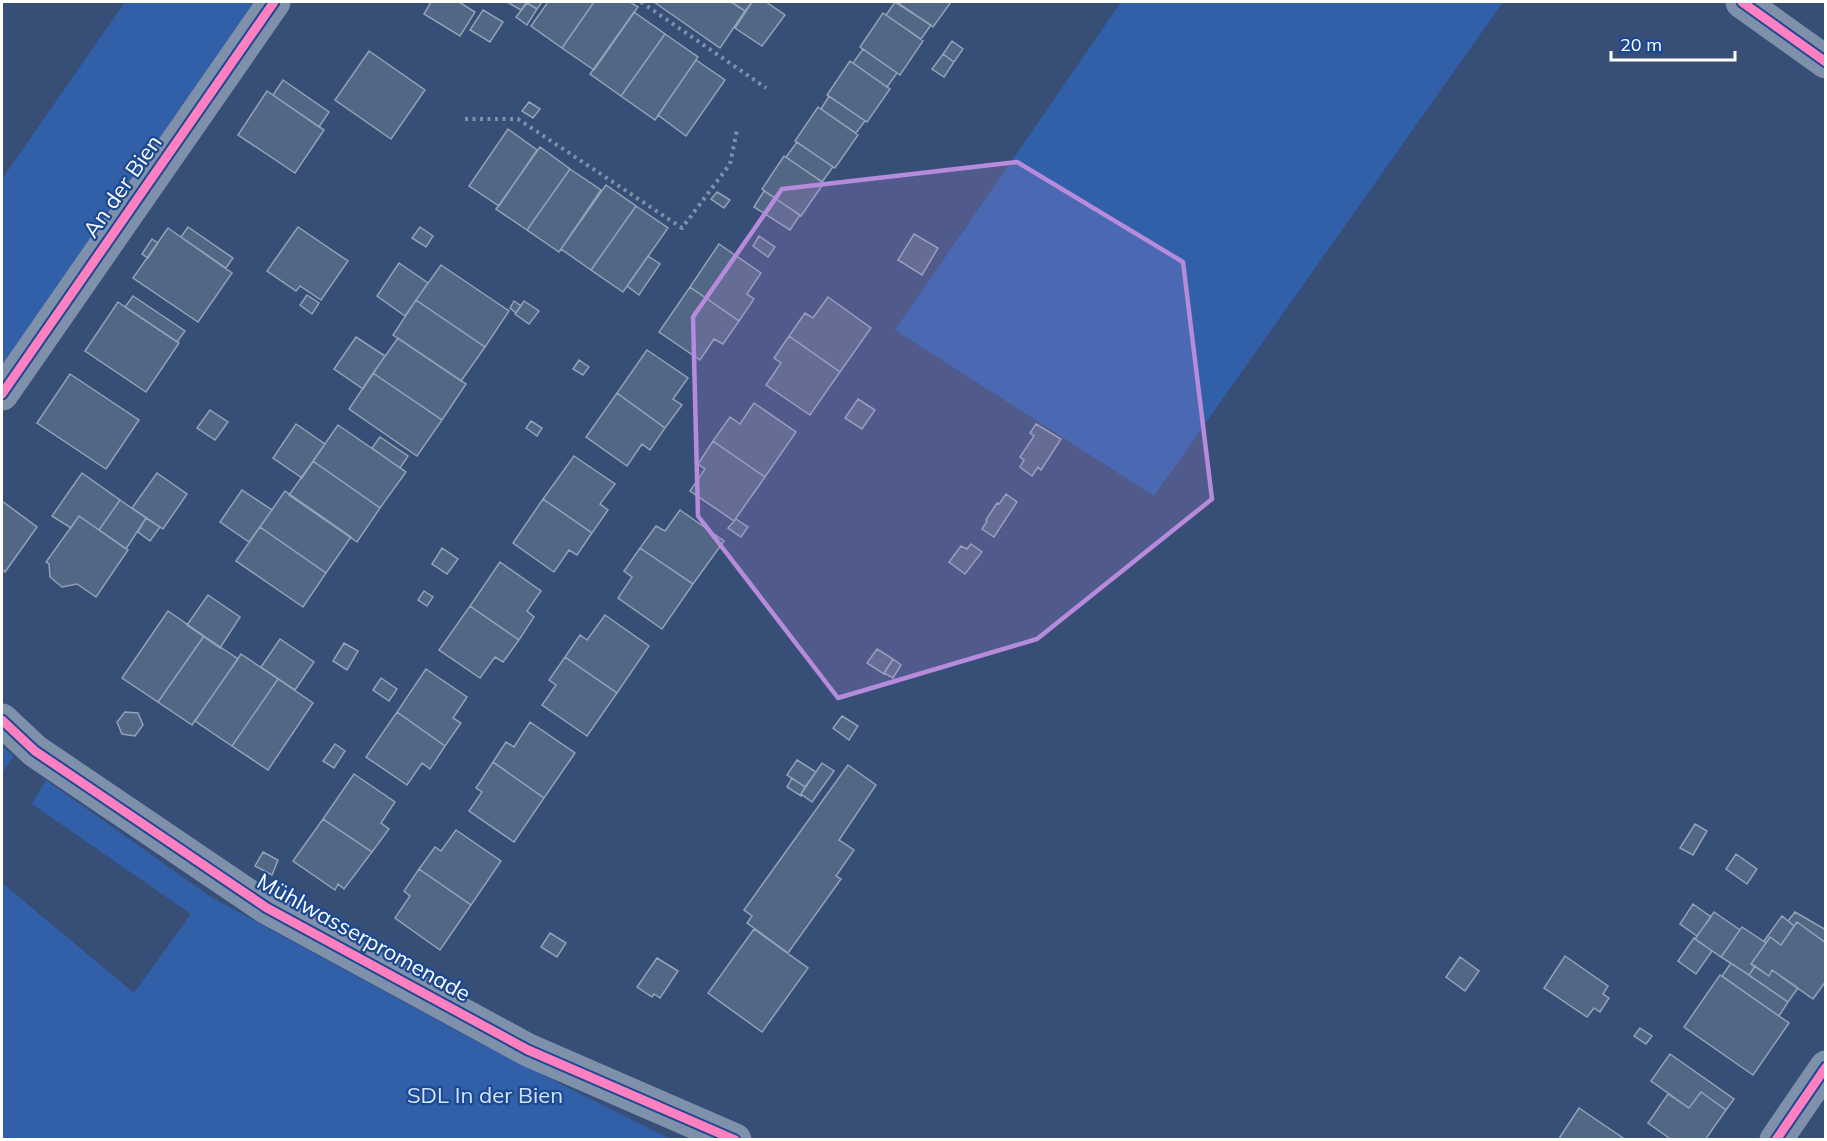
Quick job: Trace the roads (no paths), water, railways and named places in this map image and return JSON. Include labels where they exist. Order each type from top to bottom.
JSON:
[{"type":"street","name":"An der Bien","points":[[2,394],[274,2]]},
{"type":"street","points":[[1742,2],[1826,62]]},
{"type":"street","name":"Mühlwasserpromenade","points":[[2,720],[35,751],[267,908],[528,1050],[735,1140]]},
{"type":"street","points":[[1776,1140],[1826,1067]]},
{"type":"park label","name":"SDL In der Bien","points":[[485,1095]]}]
